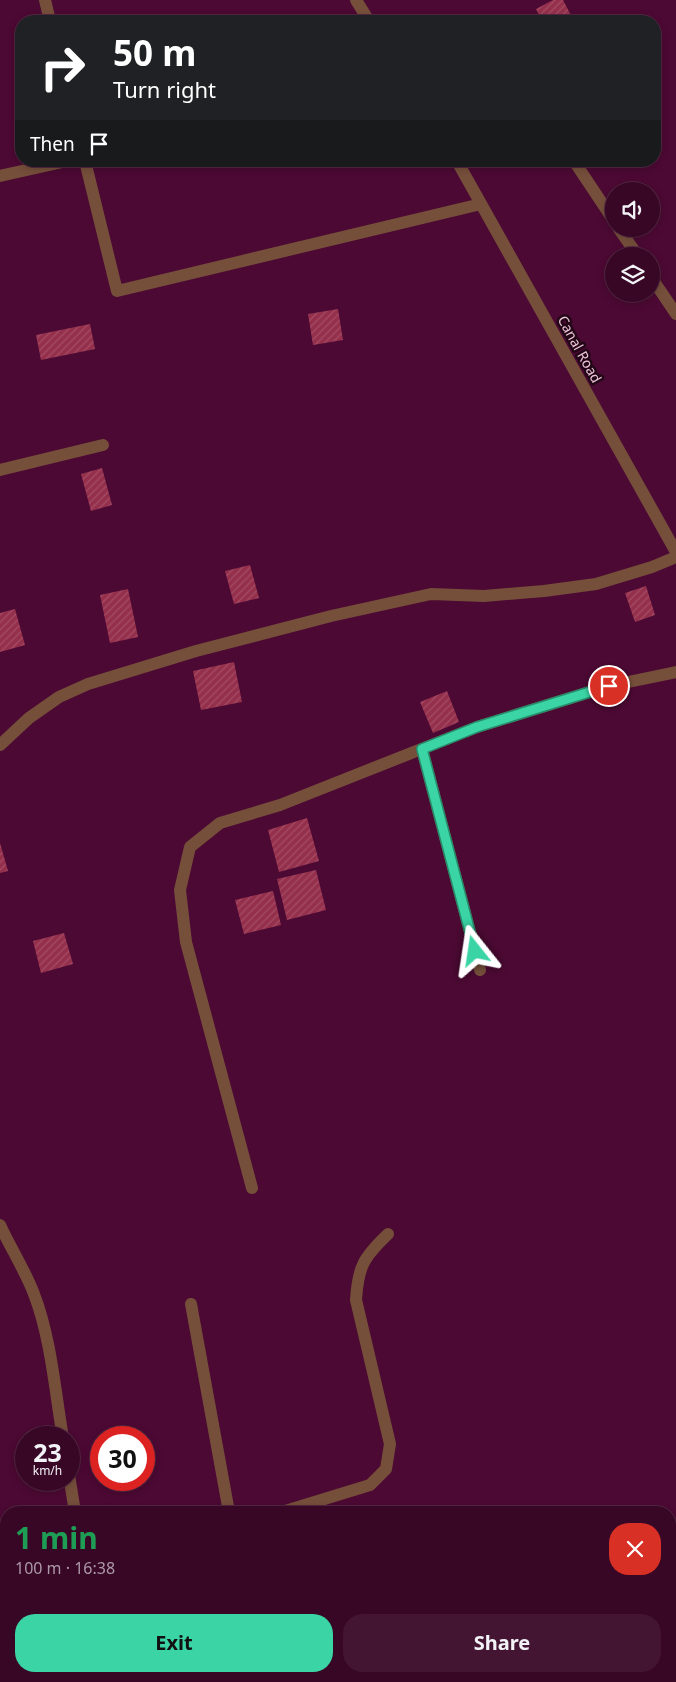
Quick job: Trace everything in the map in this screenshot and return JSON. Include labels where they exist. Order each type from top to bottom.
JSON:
[{"type":"street","points":[[44,0],[48,15]]},
{"type":"street","points":[[356,0],[365,15]]},
{"type":"street","points":[[0,176],[40,167]]},
{"type":"street","points":[[86,167],[117,291],[481,204]]},
{"type":"street","name":"Canal Road","points":[[460,167],[676,552]]},
{"type":"street","points":[[578,167],[605,207]]},
{"type":"street","points":[[660,290],[676,314]]},
{"type":"street","points":[[0,470],[103,446]]},
{"type":"street","points":[[0,745],[29,718],[59,698],[88,684],[196,651],[331,616],[431,594],[484,596],[544,592],[596,584],[652,567],[676,557]]},
{"type":"street","points":[[252,1188],[186,942],[180,890],[190,846],[220,823],[280,805],[477,727],[609,686],[676,672]]},
{"type":"street","points":[[422,749],[480,970]]},
{"type":"street","points":[[0,1225],[24,1270],[42,1319],[61,1426]]},
{"type":"street","points":[[302,1506],[370,1485],[386,1469],[390,1444],[356,1300],[357,1279],[368,1253],[388,1234]]},
{"type":"street","points":[[191,1304],[228,1506]]},
{"type":"street","points":[[72,1491],[74,1506]]},
{"type":"building","points":[[553,0],[563,0],[571,15],[539,15],[536,9]]},
{"type":"building","points":[[338,309],[343,340],[313,345],[308,314]]},
{"type":"building","points":[[90,324],[95,349],[41,360],[36,335]]},
{"type":"building","points":[[102,468],[112,505],[91,511],[81,474]]},
{"type":"building","points":[[250,565],[259,598],[234,604],[225,571]]},
{"type":"building","points":[[646,586],[655,615],[635,622],[625,593]]},
{"type":"building","points":[[128,589],[138,637],[110,643],[100,595]]},
{"type":"building","points":[[15,609],[25,645],[0,652],[0,613]]},
{"type":"building","points":[[234,662],[242,702],[201,710],[193,671]]},
{"type":"building","points":[[447,691],[459,722],[433,733],[420,702]]},
{"type":"building","points":[[307,818],[319,861],[279,872],[268,830]]},
{"type":"building","points":[[0,843],[8,871],[0,873]]},
{"type":"building","points":[[316,870],[326,910],[287,920],[277,879]]},
{"type":"building","points":[[273,891],[281,925],[244,934],[235,900]]},
{"type":"building","points":[[64,933],[73,964],[41,973],[33,941]]},
{"type":"route","points":[[475,951],[422,749],[477,727],[609,686]]}]
